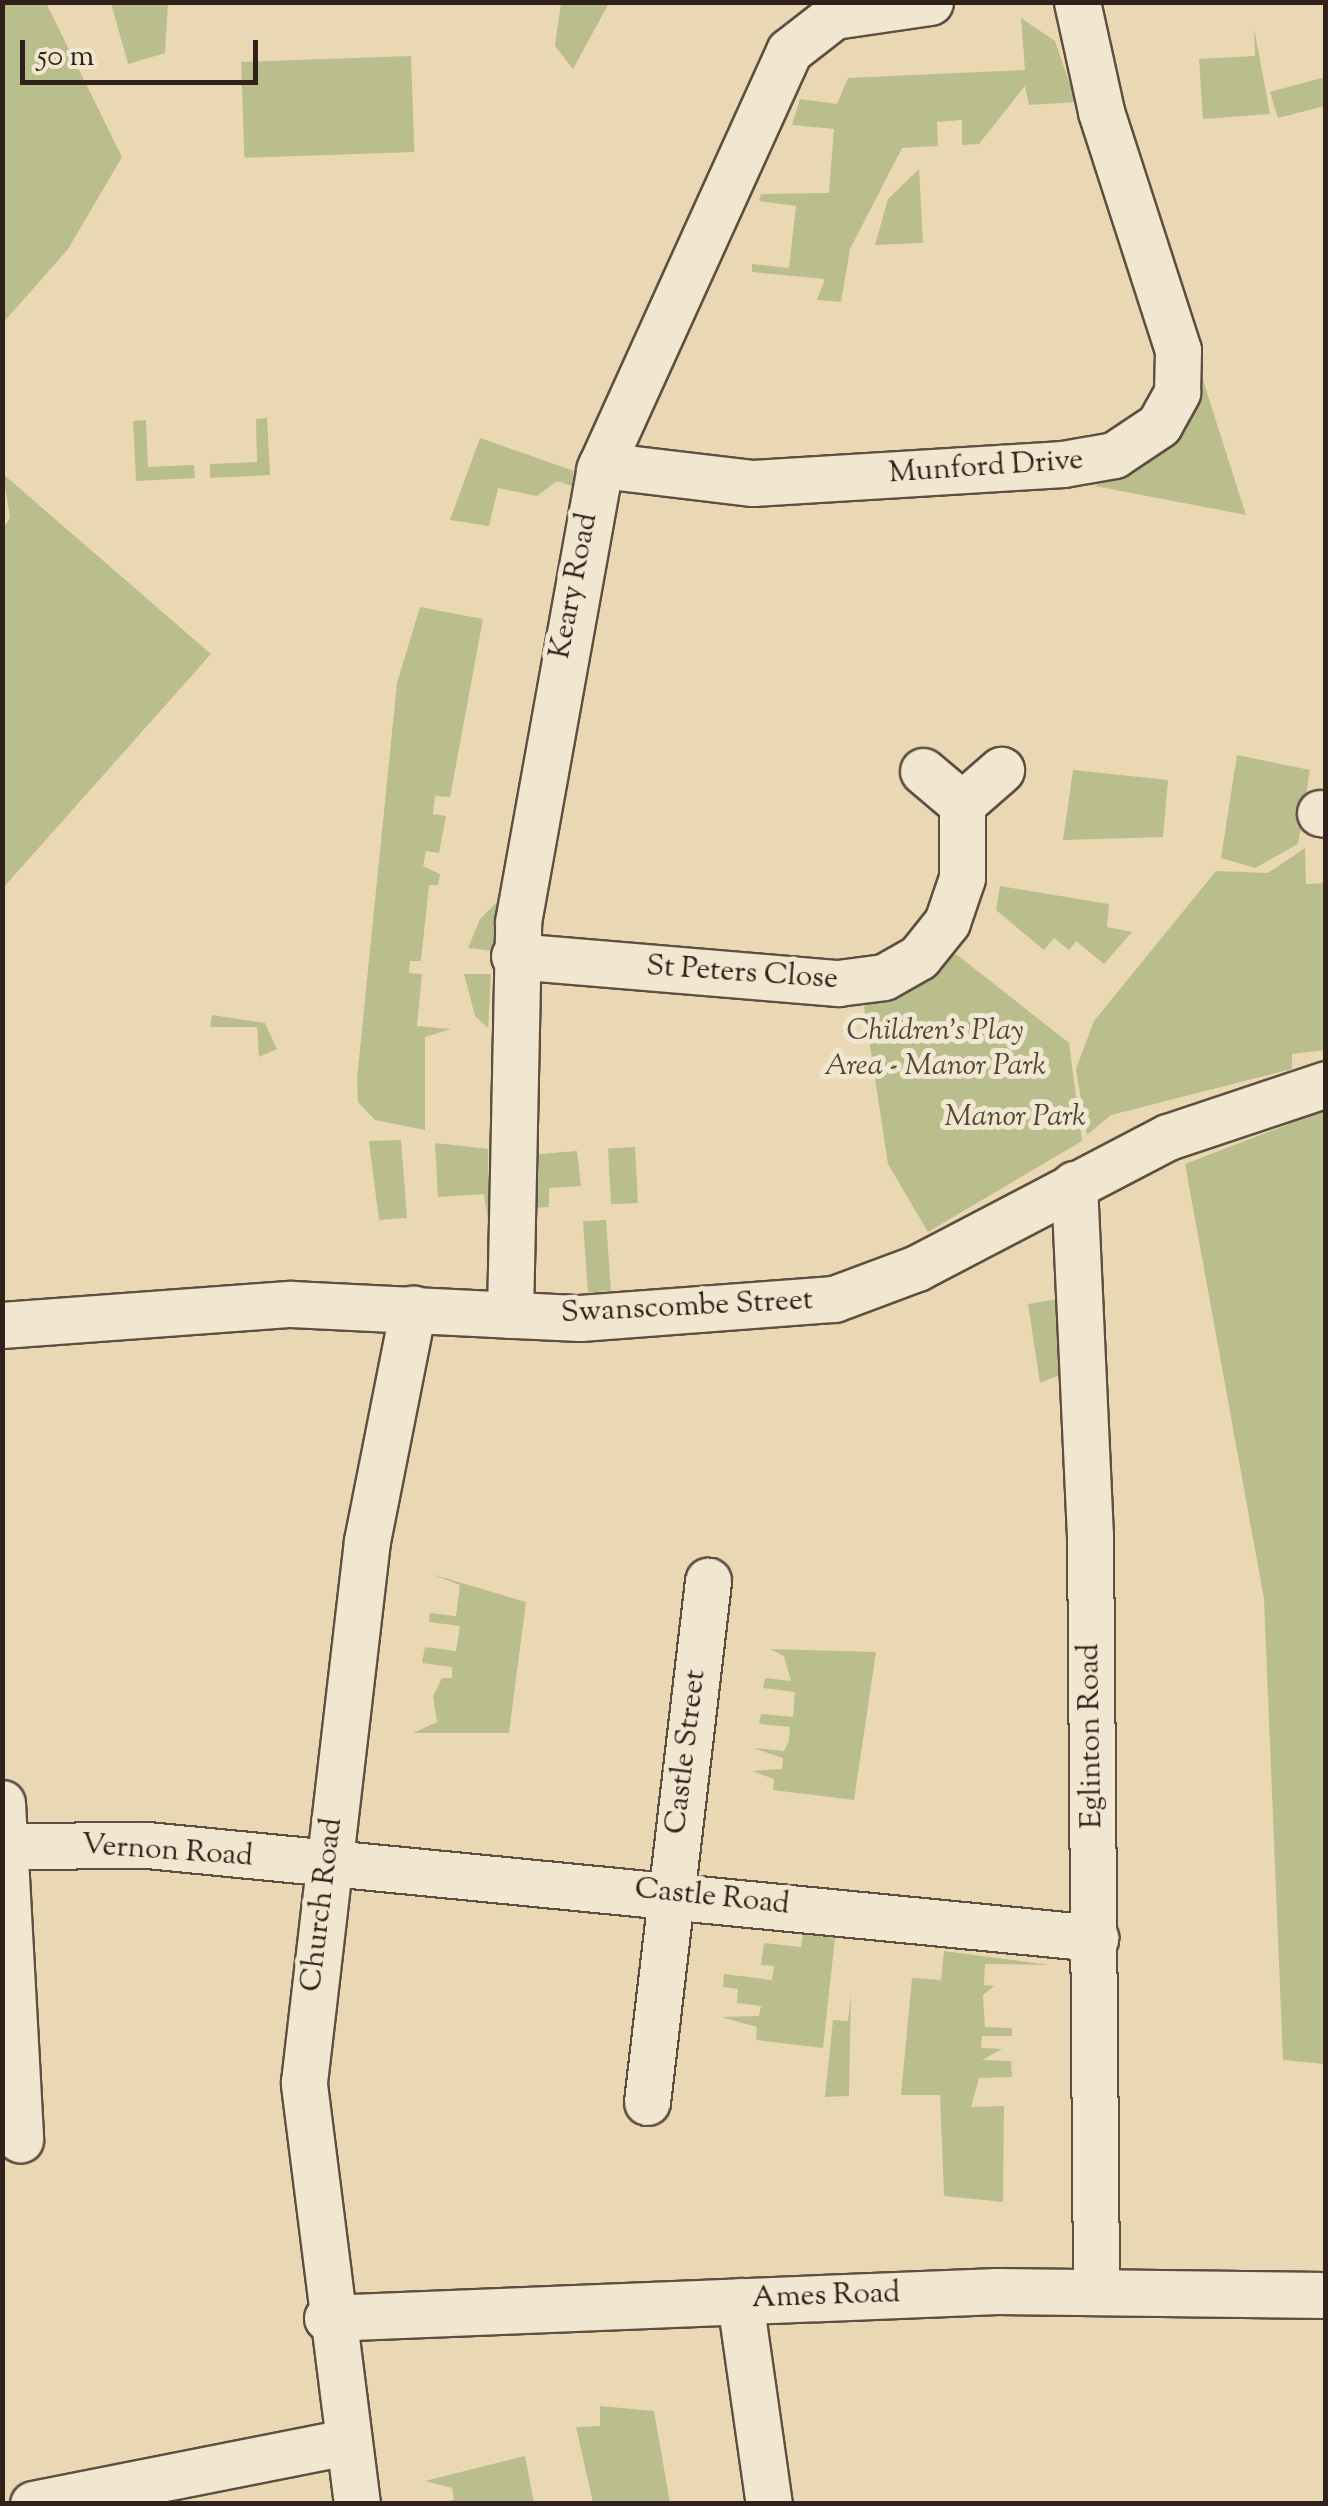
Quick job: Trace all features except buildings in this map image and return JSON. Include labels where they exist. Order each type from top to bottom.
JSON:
[{"type":"street","name":"Keary Road","points":[[510,1315],[514,956],[601,465],[788,51],[834,16],[930,2]]},
{"type":"street","name":"Munford Drive","points":[[601,465],[752,483],[1063,464],[1114,455],[1159,425],[1177,392],[1178,350],[1101,112],[1078,2]]},
{"type":"street","points":[[923,771],[962,804],[1001,770]]},
{"type":"street","name":"St Peters Close","points":[[514,956],[838,983],[884,977],[920,957],[948,922],[963,863],[962,804]]},
{"type":"street","name":"Swanscombe Street","points":[[2,1326],[292,1304],[510,1315],[658,1315],[834,1299],[917,1268],[1074,1184],[1182,1132],[1326,1084]]},
{"type":"street","name":"Eglinton Road","points":[[1074,1184],[1095,1938],[1096,2289]]},
{"type":"street","name":"Church Road","points":[[357,2504],[327,2318],[304,2094],[367,1541],[412,1308]]},
{"type":"street","name":"Castle Street","points":[[647,2102],[708,1580]]},
{"type":"street","points":[[4,1825],[20,2140]]},
{"type":"street","name":"Vernon Road","points":[[4,1825],[328,1868]]},
{"type":"street","name":"Castle Road","points":[[328,1868],[671,1894],[1095,1938]]},
{"type":"street","name":"Ames Road","points":[[327,2318],[1096,2289],[1326,2295]]},
{"type":"street","points":[[740,2301],[769,2504]]},
{"type":"street","points":[[33,2504],[183,2480],[203,2465],[346,2442]]},
{"type":"green space","points":[[3,2],[46,3],[122,157],[68,249],[3,323]]},
{"type":"green space","points":[[111,3],[168,3],[165,53],[128,64]]},
{"type":"green space","points":[[561,3],[609,3],[573,69],[555,46]]},
{"type":"green space","points":[[1021,18],[1055,41],[1076,102],[1029,105],[1025,86],[979,144],[962,145],[962,120],[937,122],[938,146],[902,148],[850,249],[841,302],[817,300],[825,279],[752,272],[752,264],[789,268],[796,206],[759,201],[761,194],[829,193],[834,129],[792,125],[800,99],[837,104],[848,78],[1025,70]]},
{"type":"green space","points":[[1254,28],[1270,114],[1203,119],[1199,59],[1255,56]]},
{"type":"green space","points":[[411,56],[414,152],[244,158],[241,62]]},
{"type":"green space","points":[[1325,77],[1325,106],[1278,118],[1270,92]]},
{"type":"green space","points":[[919,169],[923,243],[875,245],[888,199]]},
{"type":"green space","points":[[1202,377],[1246,515],[1095,486],[1163,448]]},
{"type":"green space","points":[[267,418],[270,475],[210,478],[210,464],[257,462],[256,419]]},
{"type":"green space","points":[[146,420],[148,467],[194,465],[195,478],[136,481],[133,421]]},
{"type":"green space","points":[[480,438],[574,471],[572,486],[557,481],[537,496],[498,488],[489,526],[450,520]]},
{"type":"green space","points":[[3,474],[211,654],[3,888],[2,530],[10,518]]},
{"type":"green space","points":[[420,607],[483,619],[450,797],[435,796],[433,814],[446,816],[439,853],[426,851],[423,866],[440,874],[438,885],[429,885],[421,961],[410,961],[409,973],[422,974],[417,1026],[451,1029],[425,1037],[425,1130],[375,1120],[358,1102],[357,1079],[397,683]]},
{"type":"green space","points":[[1237,755],[1310,770],[1298,844],[1255,868],[1221,858]]},
{"type":"green space","points":[[1073,770],[1168,780],[1163,837],[1063,840]]},
{"type":"green space","points":[[1305,848],[1306,884],[1325,883],[1325,1050],[1292,1054],[1292,1069],[1111,1115],[1087,1135],[1076,1069],[1094,1021],[1216,871],[1268,873]]},
{"type":"green space","points":[[1000,886],[1109,904],[1107,927],[1132,932],[1104,964],[1076,941],[1069,950],[1054,938],[1044,950],[996,910]]},
{"type":"green space","points":[[498,901],[493,951],[468,948],[480,919]]},
{"type":"green space","name":"Manor Park","points":[[956,954],[1069,1043],[1082,1141],[928,1232],[888,1164],[864,1006],[907,992]]},
{"type":"green space","points":[[464,974],[491,974],[488,1028],[475,1016]]},
{"type":"green space","points":[[212,1015],[265,1023],[277,1049],[259,1057],[257,1027],[210,1027]]},
{"type":"green space","points":[[1326,1110],[1325,2064],[1283,2060],[1264,1599],[1185,1164]]},
{"type":"green space","points":[[401,1140],[407,1218],[379,1220],[369,1141]]},
{"type":"green space","points":[[435,1143],[488,1149],[489,1229],[484,1194],[438,1197]]},
{"type":"green space","points":[[635,1147],[638,1203],[611,1204],[608,1148]]},
{"type":"green space","points":[[577,1151],[581,1186],[549,1188],[549,1207],[531,1208],[530,1155]]},
{"type":"green space","points":[[606,1220],[611,1291],[588,1292],[583,1222]]},
{"type":"green space","points":[[1059,1299],[1062,1374],[1040,1383],[1028,1304]]},
{"type":"green space","points":[[431,1574],[526,1602],[509,1733],[413,1733],[437,1722],[433,1696],[442,1678],[452,1678],[452,1667],[422,1663],[425,1647],[456,1651],[460,1626],[429,1622],[430,1613],[456,1616],[460,1585]]},
{"type":"green space","points":[[770,1649],[876,1652],[854,1800],[773,1790],[774,1779],[752,1771],[782,1769],[783,1758],[753,1748],[784,1751],[789,1740],[790,1727],[759,1724],[761,1714],[793,1717],[795,1692],[763,1688],[765,1678],[791,1681],[784,1656]]},
{"type":"green space","points":[[803,1934],[835,1938],[823,2048],[756,2040],[757,2027],[721,2017],[759,2016],[761,2006],[737,2003],[738,1989],[723,1987],[724,1974],[772,1980],[774,1966],[761,1965],[764,1943],[801,1947]]},
{"type":"green space","points":[[944,1951],[1050,1965],[985,1964],[984,1985],[994,1986],[983,1995],[985,2027],[1012,2028],[1012,2036],[982,2036],[981,2048],[1002,2049],[982,2060],[1011,2061],[1012,2077],[979,2078],[971,2107],[1004,2106],[1003,2202],[944,2196],[940,2095],[901,2095],[912,1978],[941,1980]]},
{"type":"green space","points":[[851,1994],[849,2096],[825,2097],[833,2020],[848,2021]]},
{"type":"green space","points":[[600,2406],[654,2411],[670,2503],[593,2503],[576,2427],[600,2426]]},
{"type":"green space","points":[[525,2456],[534,2503],[436,2503],[454,2500],[452,2488],[425,2481]]},
{"type":"park label","name":"Children's Play Area - Manor Park","points":[[935,1049]]}]
